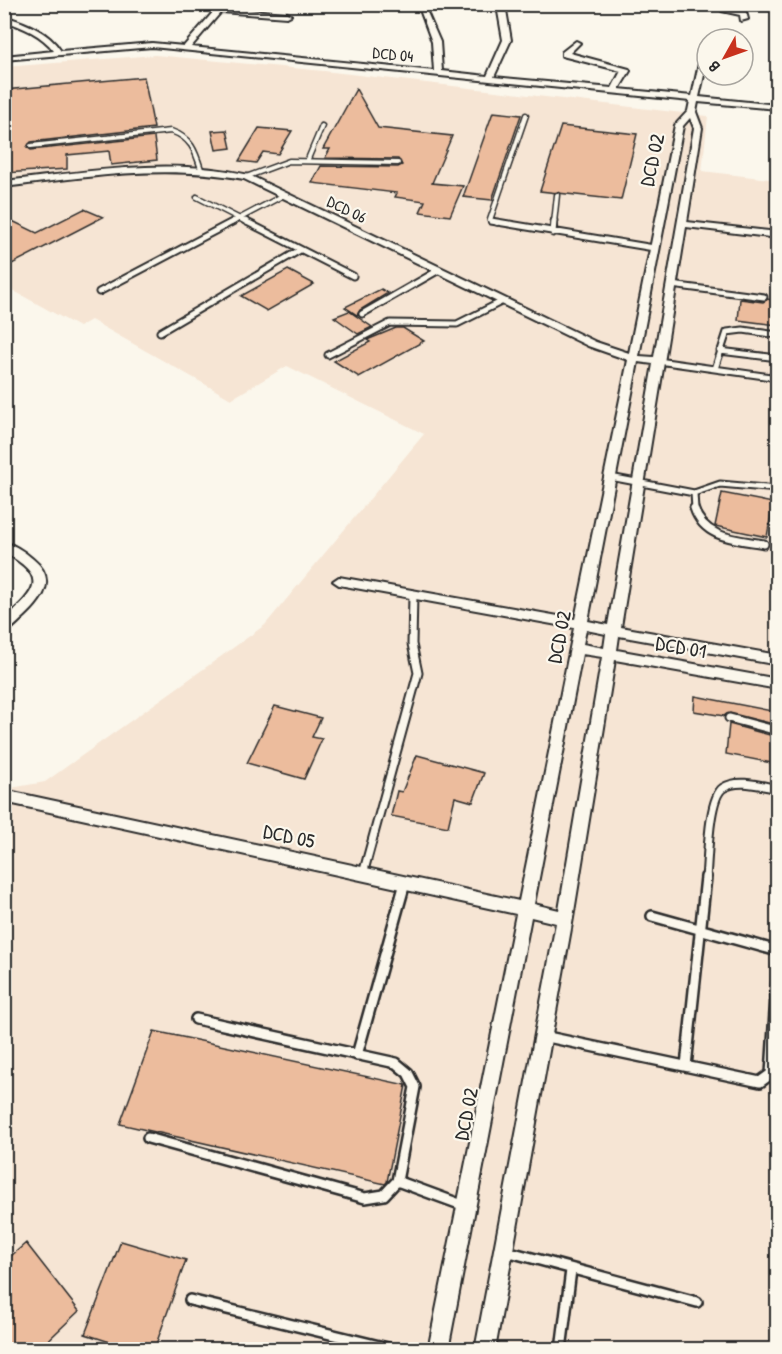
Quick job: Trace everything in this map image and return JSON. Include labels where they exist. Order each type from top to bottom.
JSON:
[{"type":"street","points":[[156,4],[221,7],[287,15]]},
{"type":"street","points":[[438,73],[436,42],[422,9],[435,6],[501,4],[507,40],[489,79]]},
{"type":"street","points":[[720,4],[725,9],[743,14],[744,19]]},
{"type":"street","points":[[186,48],[221,7]]},
{"type":"street","points":[[4,18],[38,32],[54,44],[59,53]]},
{"type":"street","points":[[576,43],[565,54],[626,71],[614,91]]},
{"type":"street","name":"DCD 04","points":[[4,58],[152,45],[614,91],[694,106],[777,107]]},
{"type":"street","points":[[694,106],[698,87]]},
{"type":"street","name":"DCD 02","points":[[485,1350],[565,918],[682,224],[698,128],[694,106]]},
{"type":"street","name":"DCD 02","points":[[438,1350],[679,125],[694,106]]},
{"type":"street","name":"DCD 06","points":[[4,184],[165,168],[201,169],[246,177],[600,347],[633,358],[658,361]]},
{"type":"street","points":[[682,224],[777,235]]},
{"type":"street","points":[[4,546],[35,564],[40,569],[41,579],[36,596],[4,628]]},
{"type":"street","name":"DCD 01","points":[[339,581],[777,660]]},
{"type":"street","name":"DCD 01","points":[[577,648],[777,684]]},
{"type":"street","name":"DCD 05","points":[[4,796],[565,918]]},
{"type":"lane","points":[[526,115],[490,219],[500,225],[654,248]]},
{"type":"lane","points":[[308,159],[322,126]]},
{"type":"lane","points":[[31,146],[171,131],[186,136],[195,149],[201,169]]},
{"type":"lane","points":[[246,177],[275,165],[308,159],[398,163]]},
{"type":"lane","points":[[99,292],[284,195]]},
{"type":"lane","points":[[553,233],[557,195]]},
{"type":"lane","points":[[197,197],[238,220],[353,276]]},
{"type":"lane","points":[[160,332],[300,250]]},
{"type":"lane","points":[[362,314],[439,270]]},
{"type":"lane","points":[[671,285],[764,297]]},
{"type":"lane","points":[[328,355],[390,323],[457,324],[503,301]]},
{"type":"lane","points":[[715,369],[727,332],[743,330],[777,335]]},
{"type":"lane","points":[[720,351],[777,358]]},
{"type":"lane","points":[[658,361],[777,378]]},
{"type":"lane","points":[[610,477],[694,493],[720,484],[777,489]]},
{"type":"lane","points":[[694,493],[693,505],[696,518],[708,531],[764,544]]},
{"type":"lane","points":[[363,874],[418,673],[412,644],[413,595]]},
{"type":"lane","points":[[729,718],[777,731]]},
{"type":"lane","points":[[686,1066],[713,808],[718,794],[728,785],[743,784],[777,789]]},
{"type":"lane","points":[[357,1055],[405,883]]},
{"type":"lane","points":[[652,916],[777,951]]},
{"type":"lane","points":[[543,1036],[760,1082],[771,1074],[777,965]]},
{"type":"lane","points":[[148,1138],[365,1198],[378,1199],[390,1192],[397,1181],[415,1087],[408,1073],[396,1063],[196,1019]]},
{"type":"lane","points":[[397,1181],[467,1207]]},
{"type":"lane","points":[[504,1251],[697,1302]]},
{"type":"lane","points":[[561,1350],[571,1270]]},
{"type":"lane","points":[[190,1300],[396,1350]]},
{"type":"shaded area","points":[[155,55],[324,71],[708,116],[702,171],[777,180],[777,1349],[5,1349],[5,789],[45,782],[265,625],[424,434],[287,366],[231,399],[91,320],[79,327],[5,286],[5,67]]},
{"type":"building","points":[[144,77],[154,128],[31,142],[27,147],[31,150],[154,137],[157,160],[111,165],[109,151],[67,155],[67,169],[4,173],[4,90]]},
{"type":"building","points":[[356,89],[378,128],[452,136],[432,183],[463,186],[450,216],[420,212],[425,201],[395,197],[397,193],[312,183],[321,166],[398,167],[402,165],[398,159],[325,158],[330,149],[323,149]]},
{"type":"building","points":[[493,112],[521,115],[492,200],[463,197]]},
{"type":"building","points":[[561,126],[637,134],[621,200],[540,191]]},
{"type":"building","points":[[259,128],[292,131],[278,154],[263,152],[256,163],[239,161]]},
{"type":"building","points":[[227,130],[231,148],[216,150],[212,131]]},
{"type":"building","points":[[84,209],[103,217],[12,264],[4,260],[4,217],[37,233]]},
{"type":"building","points":[[288,270],[314,284],[267,311],[241,296]]},
{"type":"building","points":[[381,289],[388,293],[360,310],[357,315],[345,307]]},
{"type":"building","points":[[740,299],[777,301],[777,325],[738,320]]},
{"type":"building","points":[[349,311],[372,327],[358,334],[334,317]]},
{"type":"building","points":[[396,328],[403,328],[424,341],[359,377],[334,361],[370,342],[367,340]]},
{"type":"building","points":[[722,493],[773,503],[767,537],[715,526]]},
{"type":"building","points":[[695,696],[777,712],[777,725],[730,713],[724,716],[694,711]]},
{"type":"building","points":[[275,706],[321,718],[312,737],[322,739],[304,779],[247,763]]},
{"type":"building","points":[[729,724],[777,737],[777,764],[726,754]]},
{"type":"building","points":[[417,755],[484,773],[473,802],[455,797],[448,827],[391,816],[397,791],[402,792]]},
{"type":"building","points":[[154,1031],[406,1085],[387,1182],[385,1184],[120,1124]]},
{"type":"building","points":[[121,1241],[186,1260],[154,1350],[135,1350],[85,1334]]},
{"type":"building","points":[[26,1243],[79,1311],[38,1350],[13,1350],[4,1338],[4,1262]]}]
